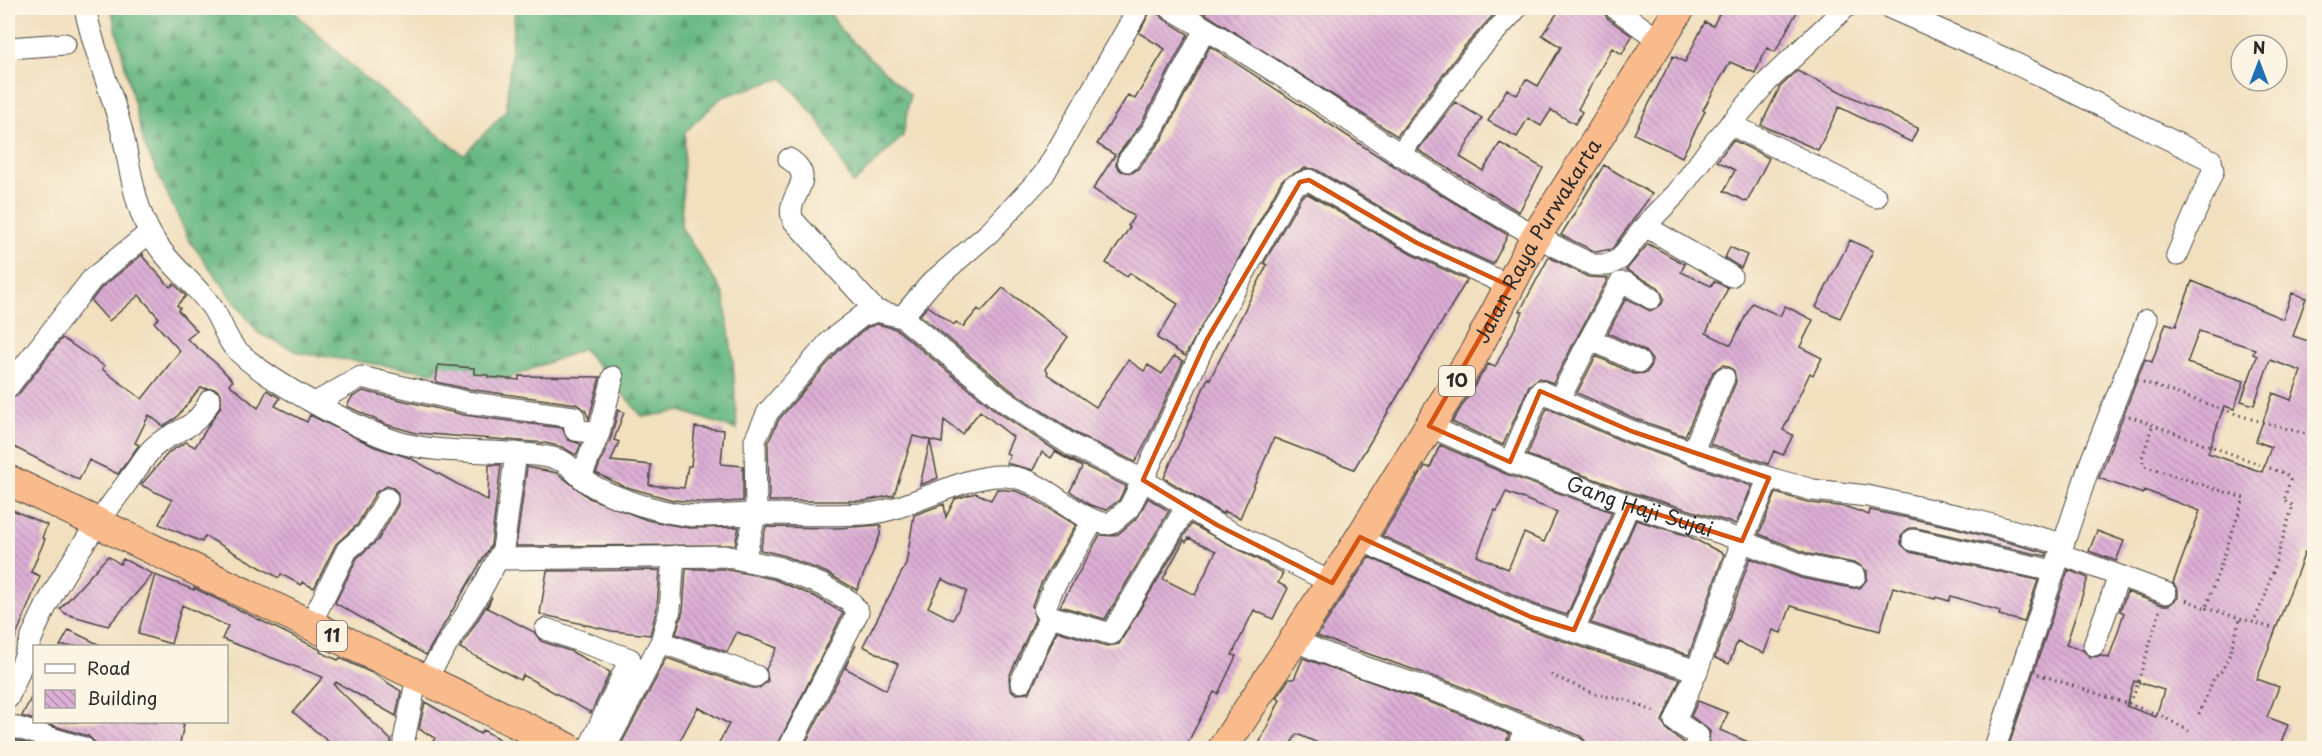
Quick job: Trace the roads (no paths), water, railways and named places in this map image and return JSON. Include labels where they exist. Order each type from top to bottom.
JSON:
[{"type":"highway","name":"Jalan Raya Purwakarta","points":[[1223,748],[1295,641],[1429,426],[1474,352],[1534,237],[1680,8]]},
{"type":"highway","name":"11","points":[[8,480],[568,748]]},
{"type":"street","points":[[85,8],[92,41],[110,88],[133,190],[150,233],[165,255],[211,306],[233,345],[250,360],[315,403],[399,442],[447,449],[516,453],[562,461],[586,482],[622,499],[667,512],[699,516],[756,513],[868,514],[1000,476],[1020,478],[1041,487],[1073,507],[1092,523],[1110,524],[1129,508],[1206,341],[1296,184],[1309,180],[1417,243],[1510,286]]},
{"type":"street","points":[[902,317],[931,283],[990,232],[1044,174],[1139,8]]},
{"type":"street","points":[[1170,8],[1280,75],[1399,155],[1534,237],[1593,265],[1600,266],[1620,259],[1645,226],[1677,193],[1730,124],[1767,82],[1845,8]]},
{"type":"street","points":[[1399,155],[1473,56],[1517,8]]},
{"type":"street","points":[[1615,8],[1660,41]]},
{"type":"street","points":[[1890,8],[2004,58],[2211,160],[2213,171],[2177,255]]},
{"type":"street","points":[[1128,161],[1152,131],[1206,29]]},
{"type":"street","points":[[8,48],[65,44]]},
{"type":"street","points":[[1730,124],[1876,197]]},
{"type":"street","points":[[789,159],[799,165],[802,172],[799,192],[791,207],[793,220],[876,311]]},
{"type":"street","points":[[1645,226],[1731,276]]},
{"type":"street","points":[[8,387],[92,279],[150,233]]},
{"type":"street","points":[[1560,398],[1620,283],[1626,283],[1651,298]]},
{"type":"street","points":[[744,560],[756,513],[755,440],[768,412],[831,340],[862,316],[876,311],[902,317],[1004,401],[1071,445],[1143,480],[1217,525],[1332,583]]},
{"type":"street","points":[[1995,748],[2059,557],[2112,408],[2147,320]]},
{"type":"street","points":[[1590,339],[1639,362]]},
{"type":"street","points":[[315,403],[361,377],[466,402],[574,417],[575,430],[599,433]]},
{"type":"street","points":[[581,477],[599,433],[613,377]]},
{"type":"street","points":[[1692,453],[1724,378]]},
{"type":"street","points":[[1510,462],[1540,391],[1631,431],[1769,478],[1813,490],[1867,496],[1959,516],[2059,557],[2166,593]]},
{"type":"street","points":[[8,698],[39,620],[97,524],[148,453],[159,443],[195,423],[210,400]]},
{"type":"street","name":"Gang Haji Sujai","points":[[1429,426],[1510,462],[1629,505],[1742,541],[1804,566],[1855,576]]},
{"type":"street","points":[[404,748],[404,740],[420,679],[498,558],[506,536],[516,453]]},
{"type":"street","points":[[1695,748],[1698,736],[1675,721],[1697,671],[1742,541],[1769,478]]},
{"type":"street","points":[[310,625],[347,550],[366,534],[387,499]]},
{"type":"street","points":[[1574,630],[1629,505]]},
{"type":"street","points":[[1092,523],[1044,610],[1050,616],[1110,634],[1187,506]]},
{"type":"street","points":[[1360,537],[1378,548],[1531,617],[1697,671]]},
{"type":"street","points":[[1913,540],[2059,557]]},
{"type":"street","points":[[498,558],[705,555],[777,567],[822,585],[850,601],[858,612],[789,748]]},
{"type":"street","points":[[605,748],[662,642],[670,610],[674,556]]},
{"type":"street","points":[[2094,645],[2120,576]]},
{"type":"street","points":[[1021,682],[1050,616]]},
{"type":"street","points":[[546,629],[630,659],[589,748]]},
{"type":"street","points":[[1295,641],[1340,659],[1450,696],[1575,748]]},
{"type":"street","points":[[662,642],[756,676]]},
{"type":"street","points":[[8,725],[84,748]]},
{"type":"street","points":[[1517,748],[1526,728]]}]
